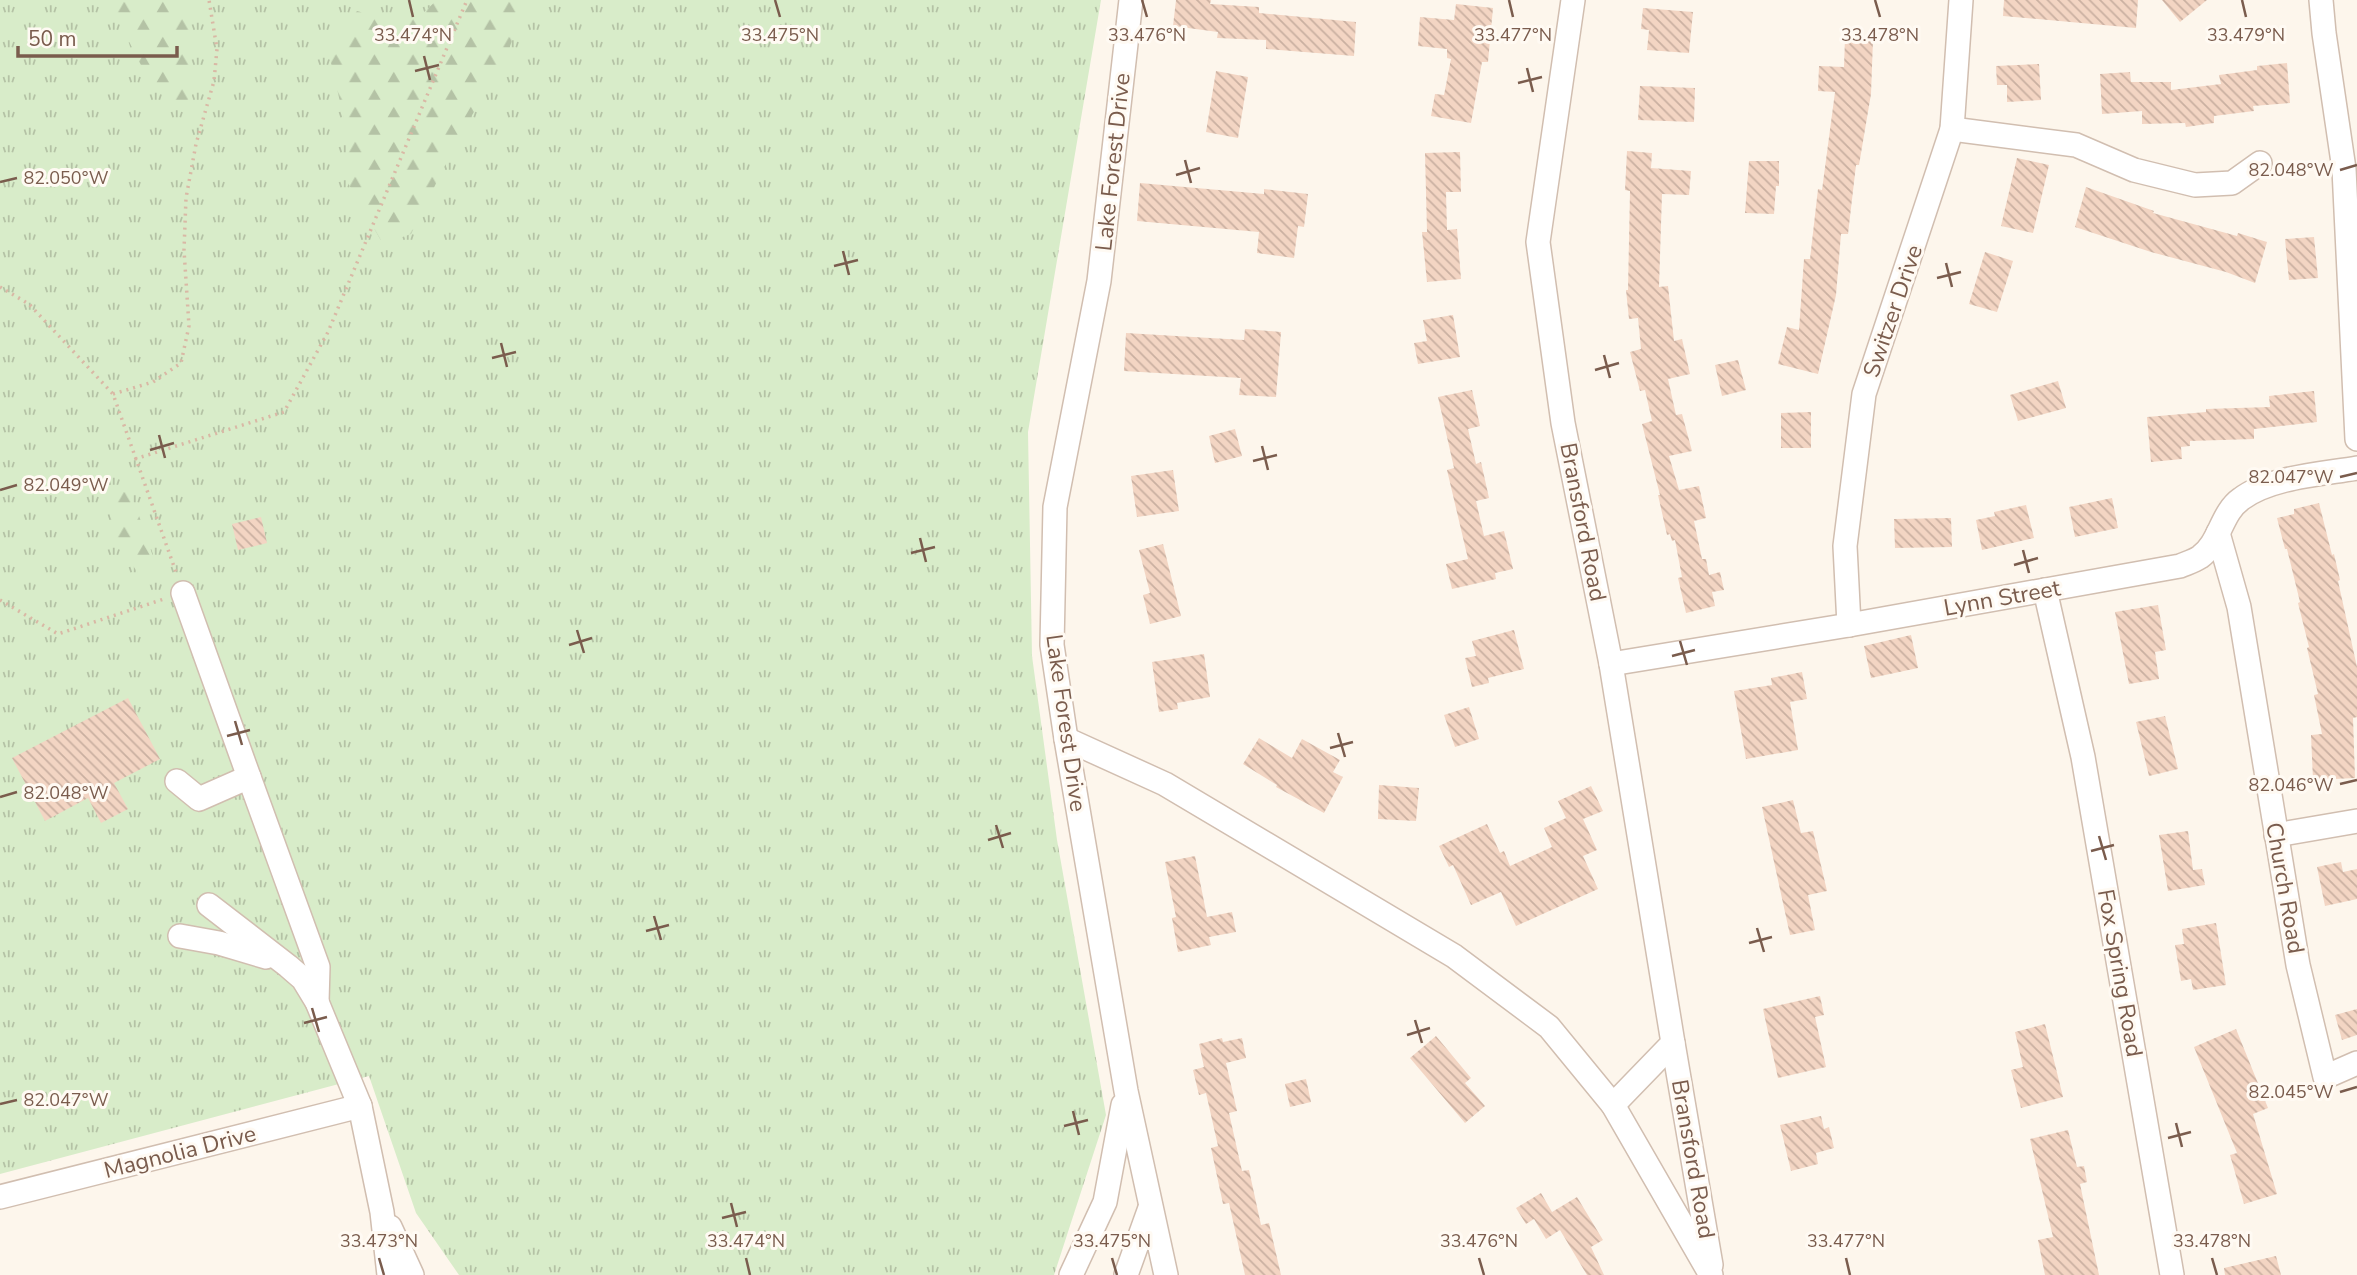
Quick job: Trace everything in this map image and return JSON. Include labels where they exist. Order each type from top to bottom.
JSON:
[{"type":"street","name":"Lake Forest Drive","points":[[1131,0],[1100,281],[1055,507],[1052,645],[1126,1091],[1166,1275]]},
{"type":"street","name":"Bransford Road","points":[[1573,0],[1538,243],[1563,423],[1611,664],[1712,1275]]},
{"type":"street","name":"Switzer Drive","points":[[1849,625],[1845,546],[1864,394],[1952,128],[1961,0]]},
{"type":"street","points":[[2321,0],[2324,33],[2351,169],[2357,439]]},
{"type":"street","points":[[1952,128],[2076,145],[2134,170],[2195,185],[2232,183],[2260,163]]},
{"type":"street","name":"Lynn Street","points":[[1611,664],[2180,566],[2202,556],[2218,533],[2225,515],[2241,499],[2273,484],[2357,468]]},
{"type":"street","name":"Church Road","points":[[2218,533],[2239,607],[2298,965],[2325,1077],[2357,1063]]},
{"type":"street","name":"Fox Spring Road","points":[[2045,590],[2083,757],[2172,1275]]},
{"type":"street","points":[[183,593],[318,967],[317,1002]]},
{"type":"street","points":[[1066,739],[1165,784],[1454,957],[1549,1027],[1613,1105],[1712,1275]]},
{"type":"street","points":[[177,780],[199,799],[249,778]]},
{"type":"street","points":[[2276,835],[2357,821]]},
{"type":"street","points":[[209,905],[303,979],[317,1002],[360,1106],[382,1212],[389,1275]]},
{"type":"street","points":[[180,936],[237,947],[288,966]]},
{"type":"street","name":"Bransford Road","points":[[1613,1105],[1673,1043]]},
{"type":"street","points":[[1071,1275],[1105,1202],[1126,1091]]},
{"type":"street","name":"Magnolia Drive","points":[[0,1197],[360,1106]]},
{"type":"street","points":[[1126,1275],[1150,1208]]},
{"type":"street","points":[[382,1212],[412,1275]]},
{"type":"path","points":[[113,394],[153,382],[181,363],[185,347],[189,326],[184,250],[186,198],[196,144],[214,80],[217,49],[209,0]]},
{"type":"path","points":[[135,459],[284,412],[328,332],[467,0]]},
{"type":"path","points":[[0,287],[29,304],[113,394],[183,593],[58,635],[0,600]]},
{"type":"green space","points":[[0,0],[1101,0],[1028,432],[1032,656],[1057,840],[1106,1115],[1054,1275],[459,1275],[416,1213],[369,1076],[0,1174]]},
{"type":"green space","points":[[108,0],[189,0],[192,96],[179,109],[147,77]]},
{"type":"green space","points":[[437,0],[527,0],[506,57],[457,141],[411,234],[383,244],[345,178],[347,132],[328,50],[357,11],[386,19],[422,14]]},
{"type":"green space","points":[[116,492],[129,492],[137,510],[157,568],[151,585],[138,573],[112,535],[110,506]]},
{"type":"building","points":[[1176,0],[1211,0],[1210,4],[1259,7],[1259,13],[1356,22],[1354,56],[1266,49],[1266,40],[1217,38],[1218,32],[1173,26]]},
{"type":"building","points":[[2004,0],[2138,0],[2136,28],[2003,16]]},
{"type":"building","points":[[2162,0],[2207,0],[2180,22]]},
{"type":"building","points":[[1456,4],[1493,8],[1488,62],[1482,62],[1471,123],[1431,116],[1435,94],[1444,95],[1451,59],[1447,58],[1447,49],[1418,46],[1420,17],[1454,20]]},
{"type":"building","points":[[1643,8],[1693,12],[1689,53],[1647,50],[1649,30],[1641,29]]},
{"type":"building","points":[[1845,38],[1873,40],[1871,94],[1859,165],[1856,165],[1848,234],[1841,234],[1836,295],[1818,374],[1778,364],[1787,327],[1799,330],[1804,259],[1810,259],[1818,189],[1822,190],[1835,92],[1818,91],[1819,66],[1844,67]]},
{"type":"building","points":[[2287,63],[2290,103],[2253,106],[2254,111],[2214,116],[2214,123],[2186,127],[2185,123],[2142,124],[2142,111],[2102,114],[2100,74],[2130,72],[2131,82],[2171,82],[2171,90],[2221,84],[2219,75],[2257,70],[2257,66]]},
{"type":"building","points":[[2039,64],[2041,100],[2007,102],[2007,85],[1997,85],[1996,66]]},
{"type":"building","points":[[1216,71],[1248,77],[1238,138],[1206,132]]},
{"type":"building","points":[[1640,86],[1695,88],[1694,122],[1638,120]]},
{"type":"building","points":[[1627,151],[1652,153],[1651,168],[1691,171],[1689,195],[1662,194],[1659,287],[1668,286],[1674,341],[1682,339],[1690,374],[1668,379],[1676,415],[1682,414],[1692,451],[1669,456],[1679,490],[1699,486],[1706,518],[1694,521],[1702,559],[1706,559],[1709,575],[1720,572],[1724,590],[1712,592],[1715,606],[1686,613],[1678,578],[1682,577],[1675,540],[1672,541],[1670,534],[1667,535],[1642,424],[1652,421],[1645,390],[1640,391],[1630,352],[1641,349],[1638,318],[1629,319],[1626,290],[1630,191],[1625,190]]},
{"type":"building","points":[[1460,152],[1461,192],[1446,192],[1447,230],[1457,229],[1461,279],[1427,282],[1422,232],[1427,232],[1425,153]]},
{"type":"building","points":[[2017,158],[2049,165],[2033,233],[2001,226]]},
{"type":"building","points":[[1749,161],[1779,161],[1779,186],[1776,186],[1774,214],[1745,213]]},
{"type":"building","points":[[1140,183],[1264,194],[1264,189],[1308,194],[1304,227],[1298,226],[1294,258],[1257,253],[1259,232],[1137,221]]},
{"type":"building","points":[[2086,187],[2154,211],[2153,213],[2267,242],[2255,283],[2075,227]]},
{"type":"building","points":[[2314,237],[2318,278],[2289,280],[2285,239]]},
{"type":"building","points":[[1985,252],[2013,261],[1997,312],[1969,304]]},
{"type":"building","points":[[1453,315],[1460,357],[1418,364],[1414,343],[1427,341],[1423,320]]},
{"type":"building","points":[[1245,329],[1281,332],[1276,397],[1239,395],[1241,378],[1124,371],[1126,333],[1244,340]]},
{"type":"building","points":[[1738,360],[1746,390],[1722,396],[1715,365]]},
{"type":"building","points":[[2058,381],[2066,408],[2018,421],[2010,395]]},
{"type":"building","points":[[1472,390],[1480,426],[1468,429],[1476,464],[1481,462],[1489,498],[1476,501],[1484,536],[1504,531],[1513,569],[1495,573],[1496,579],[1452,589],[1446,564],[1468,559],[1447,470],[1454,468],[1438,397]]},
{"type":"building","points":[[2314,391],[2317,422],[2254,429],[2254,439],[2190,441],[2190,446],[2181,447],[2182,459],[2151,462],[2147,417],[2206,412],[2206,409],[2270,407],[2269,396]]},
{"type":"building","points":[[1811,412],[1811,448],[1781,448],[1781,413]]},
{"type":"building","points":[[1235,429],[1242,456],[1215,463],[1209,436]]},
{"type":"building","points":[[1173,470],[1179,511],[1137,517],[1131,476]]},
{"type":"building","points":[[2112,498],[2118,528],[2075,537],[2069,507]]},
{"type":"building","points":[[2319,503],[2332,555],[2334,554],[2357,667],[2357,717],[2353,718],[2355,778],[2313,780],[2311,735],[2322,734],[2314,695],[2318,694],[2298,603],[2300,602],[2277,518],[2294,514],[2294,509]]},
{"type":"building","points":[[2026,505],[2034,538],[1982,550],[1976,520],[1995,516],[1994,512]]},
{"type":"building","points":[[261,517],[267,543],[238,550],[232,524]]},
{"type":"building","points":[[1951,518],[1952,547],[1895,548],[1894,519]]},
{"type":"building","points":[[1163,544],[1181,616],[1150,624],[1143,595],[1150,593],[1139,550]]},
{"type":"building","points":[[2158,605],[2166,650],[2155,652],[2159,679],[2129,684],[2115,612]]},
{"type":"building","points":[[1514,630],[1524,669],[1488,678],[1489,683],[1472,687],[1465,658],[1476,656],[1472,641]]},
{"type":"building","points":[[1911,635],[1918,668],[1871,678],[1864,646]]},
{"type":"building","points":[[1204,654],[1210,697],[1177,703],[1178,709],[1159,712],[1152,662]]},
{"type":"building","points":[[1802,672],[1807,699],[1790,702],[1798,750],[1746,759],[1734,691],[1772,685],[1771,678]]},
{"type":"building","points":[[128,698],[160,759],[114,783],[128,809],[101,823],[88,798],[45,821],[12,758]]},
{"type":"building","points":[[1469,707],[1479,739],[1455,747],[1444,715]]},
{"type":"building","points":[[2165,716],[2178,769],[2149,776],[2136,722]]},
{"type":"building","points":[[1259,738],[1292,758],[1302,739],[1340,760],[1333,772],[1343,777],[1324,813],[1276,787],[1277,785],[1243,764]]},
{"type":"building","points":[[1379,785],[1419,788],[1416,821],[1378,819]]},
{"type":"building","points":[[1591,786],[1603,811],[1583,819],[1597,850],[1583,856],[1598,889],[1516,926],[1501,892],[1471,905],[1453,865],[1449,867],[1439,846],[1487,824],[1500,853],[1504,851],[1510,866],[1552,847],[1544,828],[1566,818],[1558,801]]},
{"type":"building","points":[[1793,800],[1801,833],[1813,831],[1827,891],[1808,895],[1815,930],[1790,935],[1762,807]]},
{"type":"building","points":[[2188,831],[2193,870],[2202,869],[2205,885],[2168,891],[2159,835]]},
{"type":"building","points":[[1195,856],[1207,917],[1232,912],[1236,932],[1209,937],[1211,945],[1178,952],[1172,918],[1176,917],[1165,862]]},
{"type":"building","points":[[2341,862],[2343,872],[2357,869],[2357,899],[2325,906],[2317,867]]},
{"type":"building","points":[[2216,923],[2226,985],[2193,990],[2191,979],[2181,981],[2175,945],[2184,944],[2182,929]]},
{"type":"building","points":[[1820,996],[1824,1015],[1815,1017],[1826,1067],[1778,1078],[1763,1009]]},
{"type":"building","points":[[2357,1009],[2357,1035],[2342,1040],[2335,1015]]},
{"type":"building","points":[[2045,1024],[2063,1097],[2021,1108],[2011,1070],[2023,1067],[2015,1032]]},
{"type":"building","points":[[2236,1029],[2268,1108],[2253,1114],[2277,1194],[2244,1204],[2230,1155],[2237,1153],[2194,1047]]},
{"type":"building","points":[[1436,1036],[1471,1078],[1465,1083],[1485,1106],[1465,1123],[1410,1058]]},
{"type":"building","points":[[1222,1038],[1223,1042],[1242,1038],[1246,1058],[1226,1063],[1237,1111],[1229,1113],[1242,1171],[1249,1170],[1261,1225],[1269,1223],[1281,1275],[1245,1275],[1229,1203],[1223,1204],[1211,1148],[1218,1146],[1206,1093],[1199,1095],[1193,1070],[1204,1067],[1199,1044]]},
{"type":"building","points":[[1306,1079],[1311,1102],[1290,1107],[1285,1084]]},
{"type":"building","points":[[1821,1116],[1824,1129],[1829,1127],[1834,1148],[1816,1153],[1818,1164],[1791,1171],[1780,1125]]},
{"type":"building","points":[[2068,1130],[2077,1167],[2084,1166],[2087,1182],[2080,1184],[2099,1275],[2045,1275],[2038,1240],[2053,1237],[2030,1139]]},
{"type":"building","points":[[1541,1193],[1552,1212],[1577,1197],[1603,1240],[1591,1247],[1604,1275],[1587,1275],[1560,1230],[1546,1239],[1534,1219],[1526,1224],[1516,1208]]},
{"type":"building","points":[[2276,1256],[2281,1275],[2225,1275],[2224,1268]]}]
